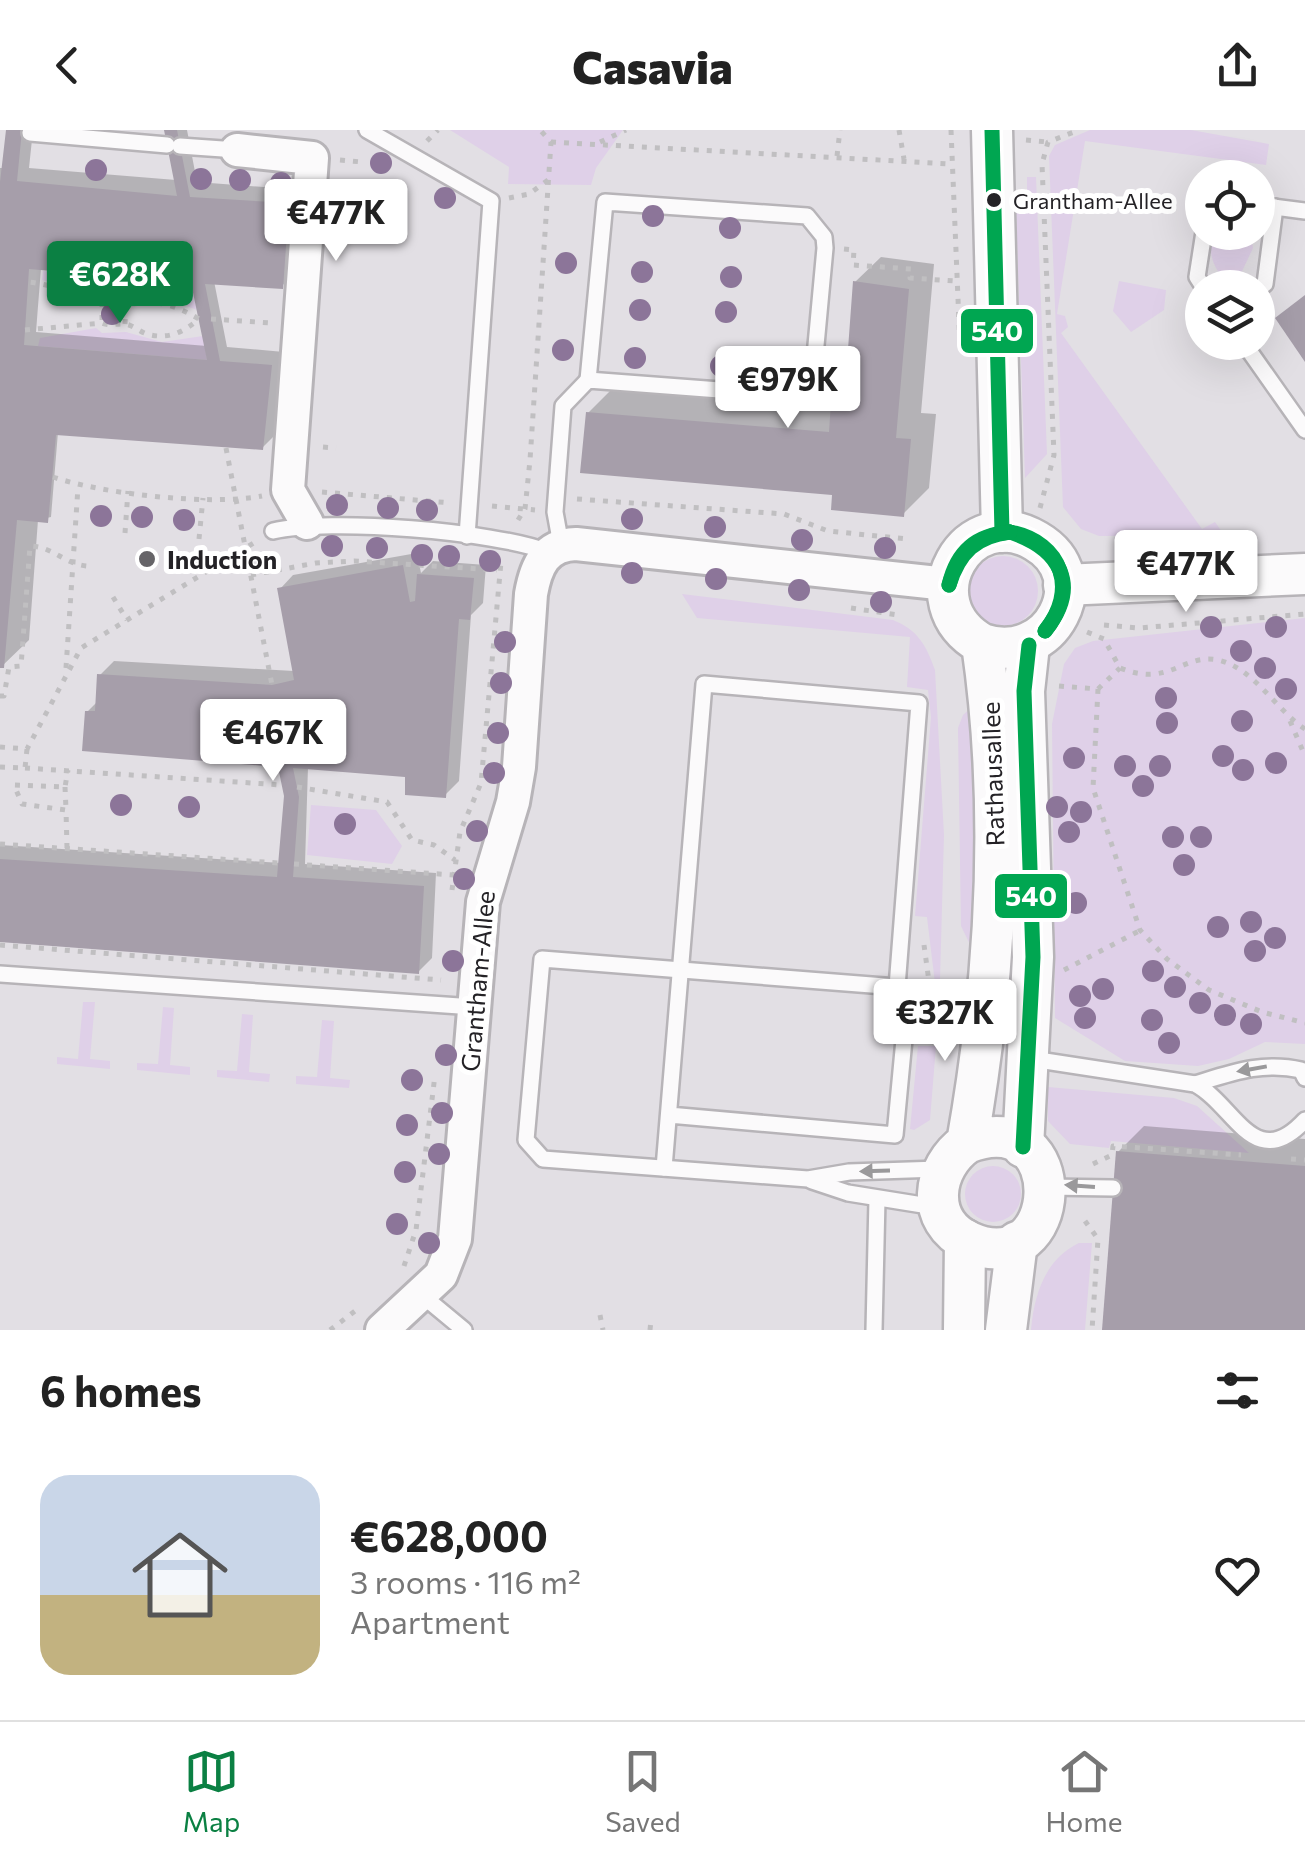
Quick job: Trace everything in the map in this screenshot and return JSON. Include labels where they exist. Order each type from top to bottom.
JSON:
[{"type":"street","points":[[992,130],[1020,537]]},
{"type":"street","points":[[237,150],[312,158],[288,490],[307,523]]},
{"type":"street","points":[[555,548],[948,584],[964,549],[986,535],[1020,537],[1056,560],[1064,584],[1059,615],[1029,645],[1004,649],[982,644]]},
{"type":"street","name":"Grantham-Allee","points":[[382,1330],[424,1296],[441,1275],[455,1238],[487,878],[513,802],[534,573],[555,548]]},
{"type":"street","points":[[1064,584],[1305,574]]},
{"type":"street","name":"Rathausallee","points":[[939,1209],[937,1190],[955,1156],[994,965],[996,889],[989,691],[982,644],[956,622],[948,584]]},
{"type":"street","name":"Rathausallee","points":[[1024,1147],[1032,957],[1024,691],[1029,645]]},
{"type":"street","points":[[955,1156],[996,1137],[1024,1147],[1037,1160],[1047,1187],[1042,1217],[1018,1242],[1006,1330]]},
{"type":"street","points":[[939,1209],[953,1231],[965,1240],[982,1246],[1018,1242]]},
{"type":"street","points":[[964,1330],[965,1240]]},
{"type":"lane","points":[[367,130],[492,201],[467,536]]},
{"type":"lane","points":[[30,133],[237,150]]},
{"type":"lane","points":[[273,531],[307,523],[507,539],[555,548],[563,406],[588,380],[604,202],[806,216],[824,237],[825,248],[816,356]]},
{"type":"lane","points":[[1275,207],[1305,211]]},
{"type":"lane","points":[[1256,360],[1305,430]]},
{"type":"lane","points":[[588,380],[759,393]]},
{"type":"lane","points":[[664,1168],[704,684],[919,703],[897,987]]},
{"type":"lane","points":[[669,1115],[895,1135],[908,997],[897,987],[542,959],[526,1140],[544,1158],[808,1180],[877,1199],[939,1209]]},
{"type":"lane","points":[[0,974],[475,994]]},
{"type":"lane","points":[[1025,1059],[1195,1084],[1212,1093],[1244,1134],[1266,1141],[1290,1136],[1305,1120]]},
{"type":"lane","points":[[1195,1084],[1254,1067],[1283,1066],[1301,1070],[1305,1078]]},
{"type":"lane","points":[[808,1180],[955,1156]]},
{"type":"lane","points":[[1047,1187],[1113,1188]]},
{"type":"lane","points":[[874,1330],[877,1199]]},
{"type":"lane","points":[[424,1296],[464,1330]]},
{"type":"path","points":[[540,130],[551,142],[904,158],[950,164],[951,130]]},
{"type":"path","points":[[597,144],[626,130]]},
{"type":"path","points":[[838,156],[840,130]]},
{"type":"path","points":[[899,130],[904,158]]},
{"type":"path","points":[[1020,537],[1054,455],[1042,164],[1048,142],[1079,130]]},
{"type":"path","points":[[507,539],[525,509],[551,142]]},
{"type":"path","points":[[333,160],[362,162]]},
{"type":"path","points":[[518,197],[548,180]]},
{"type":"path","points":[[825,248],[854,250],[853,265],[911,269],[910,278],[955,281]]},
{"type":"path","points":[[25,330],[102,322],[167,336],[186,331],[199,319],[160,300],[126,305],[102,302],[28,282]]},
{"type":"path","points":[[102,302],[102,322]]},
{"type":"path","points":[[125,324],[126,305]]},
{"type":"path","points":[[211,318],[300,325]]},
{"type":"path","points":[[226,448],[272,686]]},
{"type":"path","points":[[66,672],[78,486]]},
{"type":"path","points":[[125,533],[128,491]]},
{"type":"path","points":[[199,539],[203,498]]},
{"type":"path","points":[[25,768],[27,749],[81,648],[273,531]]},
{"type":"path","points":[[0,696],[4,696],[9,666],[21,666],[30,546],[50,547],[73,565],[86,566]]},
{"type":"path","points":[[196,547],[210,568]]},
{"type":"path","points":[[251,574],[354,561],[498,570]]},
{"type":"path","points":[[113,597],[126,620]]},
{"type":"path","points":[[1104,625],[1139,628],[1305,614]]},
{"type":"path","points":[[1084,630],[1104,639],[1120,668],[1144,678],[1202,660],[1220,660],[1244,672],[1305,729]]},
{"type":"path","points":[[1120,668],[1098,689],[1093,788],[1140,930],[1167,959],[1209,990],[1262,1012],[1305,1023]]},
{"type":"path","points":[[1046,684],[1098,689]]},
{"type":"path","points":[[1289,718],[1305,756]]},
{"type":"path","points":[[0,747],[27,749]]},
{"type":"path","points":[[0,767],[282,785]]},
{"type":"path","points":[[67,848],[68,770]]},
{"type":"path","points":[[66,787],[14,785],[22,804],[66,810]]},
{"type":"path","points":[[297,787],[387,802],[412,840],[434,845],[455,860]]},
{"type":"path","points":[[0,844],[278,863]]},
{"type":"path","points":[[294,864],[487,878]]},
{"type":"path","points":[[902,916],[922,922],[932,1006]]},
{"type":"path","points":[[1053,976],[1140,930]]},
{"type":"path","points":[[0,945],[475,994]]},
{"type":"path","points":[[930,1022],[929,1038],[946,1039]]},
{"type":"path","points":[[1090,1166],[1112,1155],[1113,1146],[1247,1156]]},
{"type":"path","points":[[1286,1159],[1305,1160]]},
{"type":"path","points":[[1086,1221],[1098,1239],[1092,1330]]},
{"type":"path","points":[[600,1315],[603,1330]]},
{"type":"path","points":[[650,1330],[651,1320]]},
{"type":"shaded area","points":[[450,130],[623,130],[596,168],[591,185],[508,184],[509,167]]},
{"type":"shaded area","points":[[1090,130],[1191,130],[1269,144],[1267,160],[1228,160],[1085,141],[1057,314],[1065,316],[1068,327],[1061,333],[1202,529],[1215,522],[1224,535],[1099,536],[1081,529],[1063,507],[1049,156],[1055,145]]},
{"type":"shaded area","points":[[1027,177],[1036,177],[1047,454],[1025,478],[1016,211],[1027,210]]},
{"type":"shaded area","points":[[1211,250],[1252,250],[1243,270],[1218,270]]},
{"type":"shaded area","points":[[43,271],[191,283],[197,310],[158,295],[130,299],[123,292],[103,291],[98,295],[42,280]]},
{"type":"shaded area","points":[[1119,281],[1166,290],[1164,310],[1131,332],[1113,311]]},
{"type":"shaded area","points":[[96,328],[102,333],[126,332],[162,342],[203,336],[207,360],[38,346],[40,338]]},
{"type":"shaded area","points":[[1003,556],[1028,566],[1038,591],[1028,616],[1003,626],[978,616],[968,591],[978,566]]},
{"type":"shaded area","points":[[682,594],[893,620],[915,634],[924,646],[935,670],[944,835],[939,1016],[927,917],[915,916],[931,717],[928,690],[907,687],[910,637],[697,618]]},
{"type":"shaded area","points":[[1305,618],[1305,1044],[1265,1042],[1229,1059],[1198,1066],[1125,1061],[1055,1018],[1052,724],[1064,664],[1075,648],[1093,641]]},
{"type":"shaded area","points":[[973,706],[983,971],[961,926],[958,728],[963,715]]},
{"type":"shaded area","points":[[311,805],[376,810],[402,846],[392,864],[307,855]]},
{"type":"shaded area","points":[[83,1002],[95,1002],[90,1059],[110,1061],[110,1069],[57,1064],[57,1057],[78,1059]]},
{"type":"shaded area","points":[[163,1007],[174,1008],[170,1065],[190,1067],[190,1075],[137,1070],[137,1063],[158,1064]]},
{"type":"shaded area","points":[[242,1014],[253,1015],[249,1072],[270,1074],[269,1082],[217,1077],[217,1070],[237,1071]]},
{"type":"shaded area","points":[[322,1020],[334,1021],[330,1078],[350,1080],[349,1088],[296,1084],[296,1076],[317,1077]]},
{"type":"shaded area","points":[[918,1046],[936,1046],[930,1120],[914,1130],[910,1129]]},
{"type":"shaded area","points":[[1048,1087],[1174,1098],[1197,1106],[1249,1153],[1111,1141],[1109,1148],[1070,1144],[1048,1121]]},
{"type":"shaded area","points":[[993,1166],[1013,1174],[1021,1194],[1013,1214],[993,1222],[973,1214],[965,1194],[973,1174]]},
{"type":"shaded area","points":[[1079,1243],[1092,1243],[1085,1330],[1031,1330],[1043,1279],[1058,1258]]},
{"type":"building","points":[[6,130],[22,130],[17,181],[177,196],[164,130],[177,130],[190,197],[289,203],[283,289],[205,284],[220,361],[272,365],[263,450],[56,435],[48,523],[17,520],[4,668],[0,668],[0,182]],"holes":[[[29,269],[191,283],[207,360],[24,345]]]},
{"type":"building","points":[[853,281],[909,289],[896,438],[911,439],[904,517],[831,510],[832,495],[580,473],[586,412],[829,432],[831,402],[845,390]]},
{"type":"building","points":[[1305,295],[1305,362],[1275,318]]},
{"type":"building","points":[[403,565],[410,602],[415,601],[417,574],[474,578],[470,620],[459,619],[446,798],[405,795],[405,777],[293,768],[299,797],[293,877],[424,886],[419,974],[0,942],[0,859],[277,877],[284,796],[278,767],[82,751],[85,711],[95,711],[97,674],[272,685],[294,680],[277,588]]},
{"type":"building","points":[[1116,1151],[1305,1166],[1305,1330],[1102,1330]]},
{"type":"transit line","name":"540","points":[[992,130],[1002,532]]},
{"type":"transit line","name":"540","points":[[949,585],[957,563],[970,547],[987,537],[1010,532]]},
{"type":"transit line","name":"540","points":[[949,585],[970,548],[988,537],[1010,532]]},
{"type":"transit line","name":"540","points":[[1010,532],[1042,548],[1060,571],[1062,599],[1045,631]]},
{"type":"transit line","name":"540","points":[[1010,532],[1042,546],[1060,570],[1061,600],[1045,631]]},
{"type":"transit line","name":"540","points":[[1023,1147],[1033,957],[1024,691],[1029,645]]},
{"type":"place","name":"Grantham-Allee","points":[[994,200]]},
{"type":"place","name":"Induction","points":[[147,559]]}]
